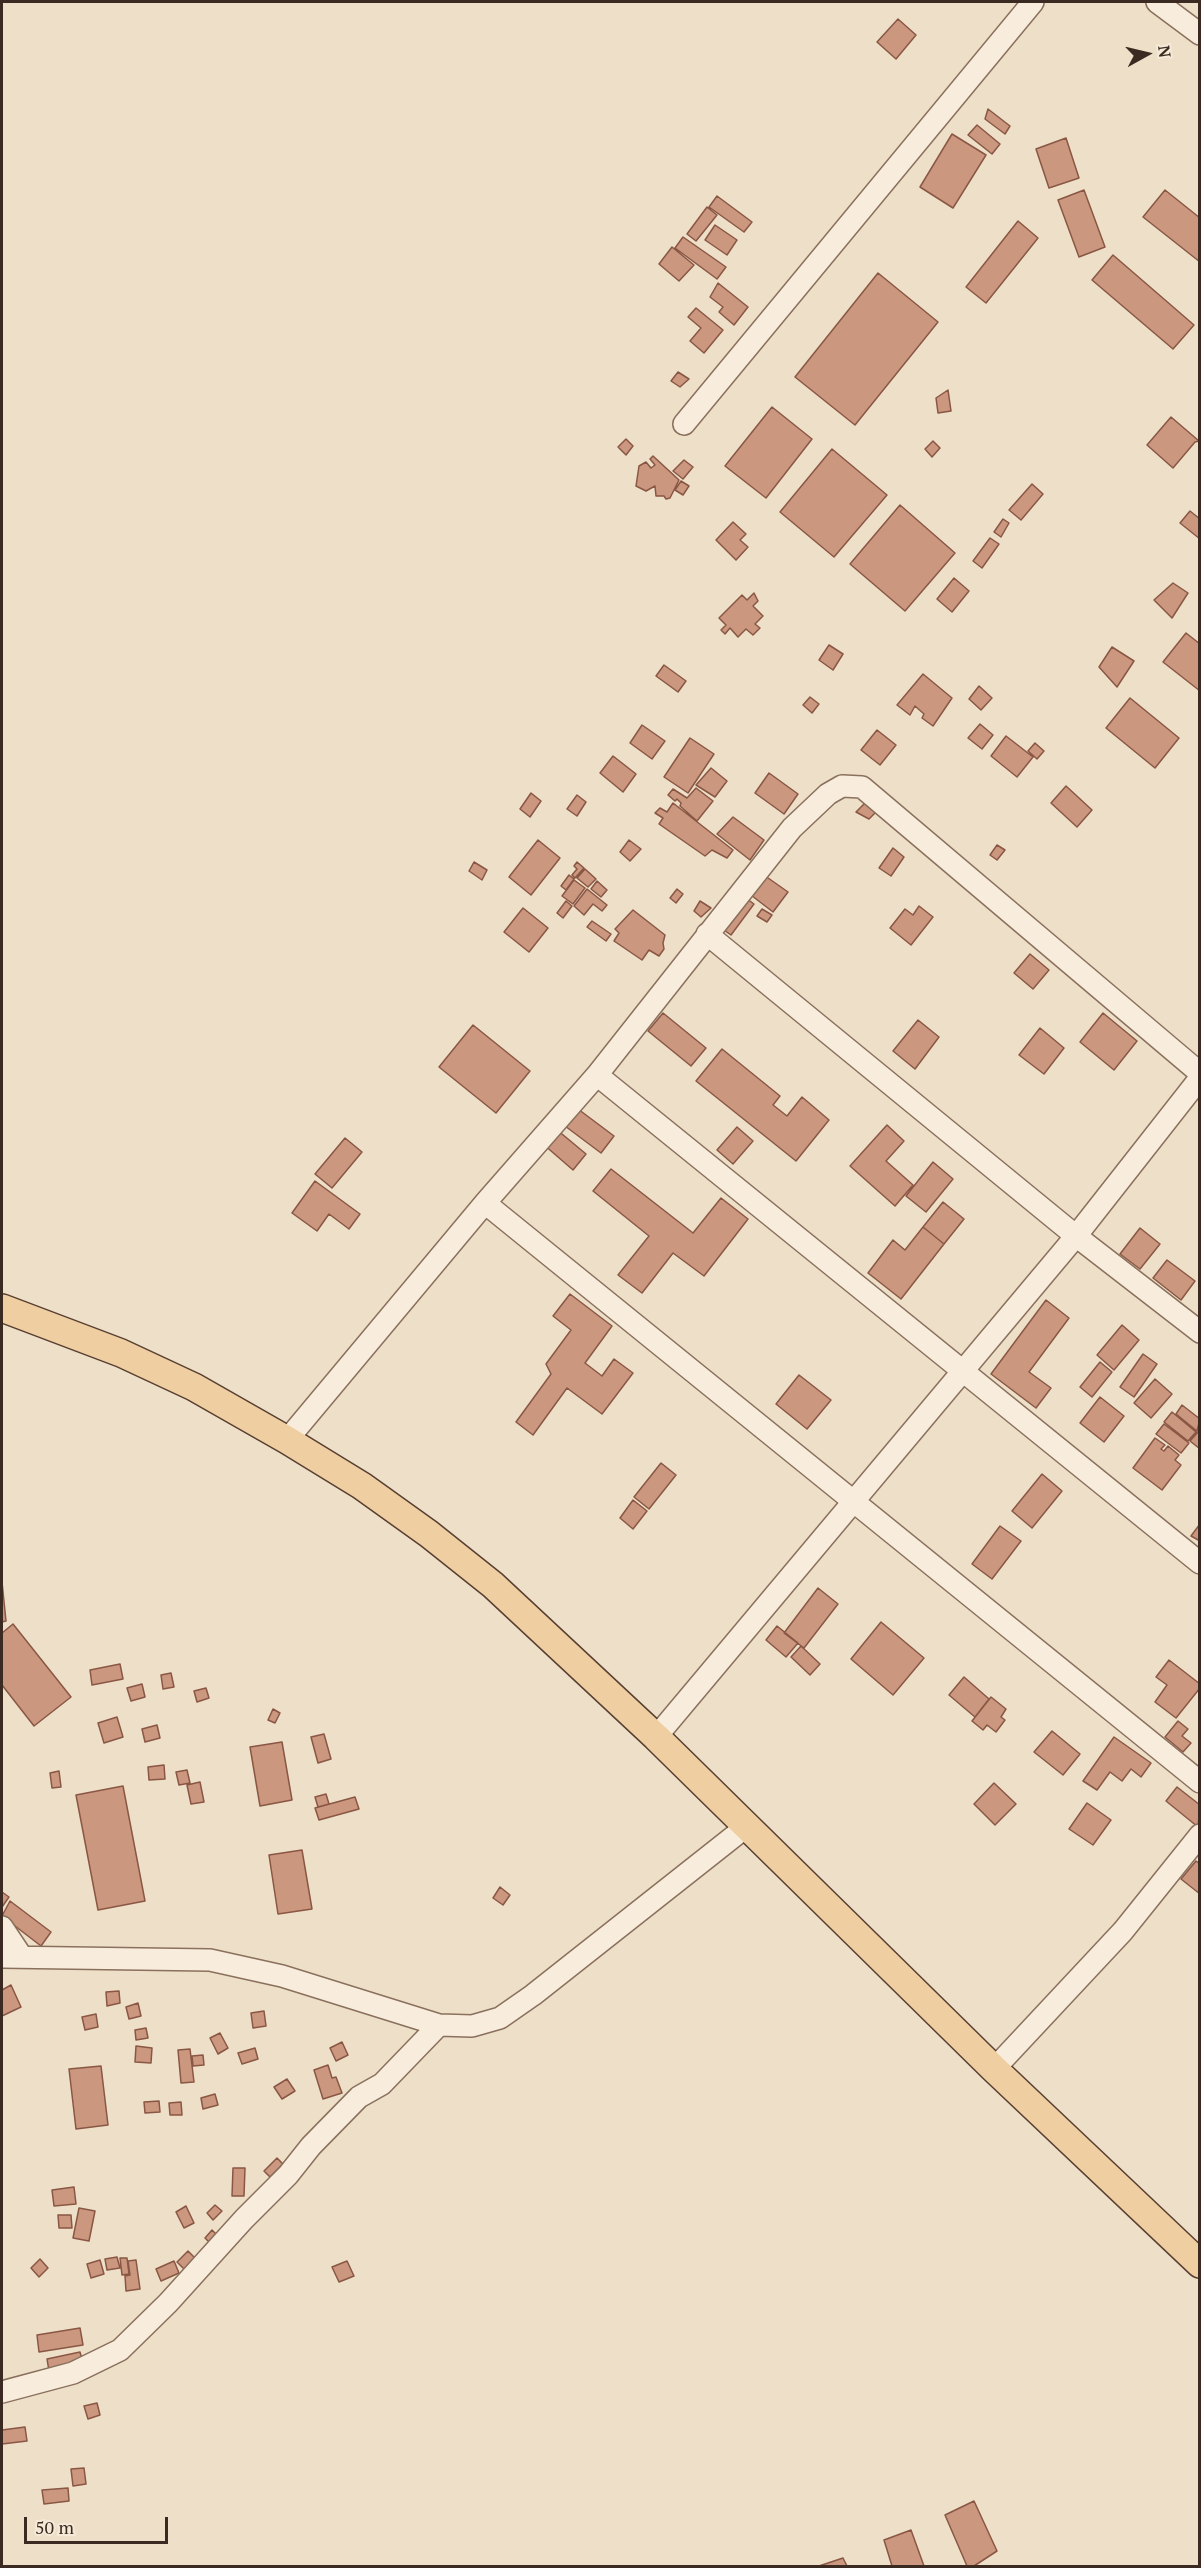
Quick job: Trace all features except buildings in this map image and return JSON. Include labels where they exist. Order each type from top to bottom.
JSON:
[{"type":"main road","points":[[2,1308],[121,1353],[194,1387],[362,1486],[439,1541],[493,1585],[656,1737],[994,2069],[1200,2264]]},
{"type":"street","points":[[684,424],[1033,2]]},
{"type":"street","points":[[1157,2],[1200,34]]},
{"type":"street","points":[[287,1440],[484,1203],[597,1075],[706,934],[792,828],[828,794],[842,786],[862,787],[1200,1072]]},
{"type":"street","points":[[706,934],[1076,1236],[1200,1332]]},
{"type":"street","points":[[597,1075],[1200,1563]]},
{"type":"street","points":[[656,1737],[1076,1236],[1200,1078]]},
{"type":"street","points":[[484,1203],[853,1504],[1200,1782]]},
{"type":"street","points":[[2,1927],[12,1957],[210,1960],[282,1976],[439,2025],[472,2026],[500,2018],[533,1995],[747,1826]]},
{"type":"street","points":[[994,2069],[1123,1932],[1200,1835]]},
{"type":"street","points":[[2,2392],[73,2373],[120,2350],[168,2303],[244,2219],[288,2175],[335,2121],[359,2097],[382,2084],[439,2025]]}]
